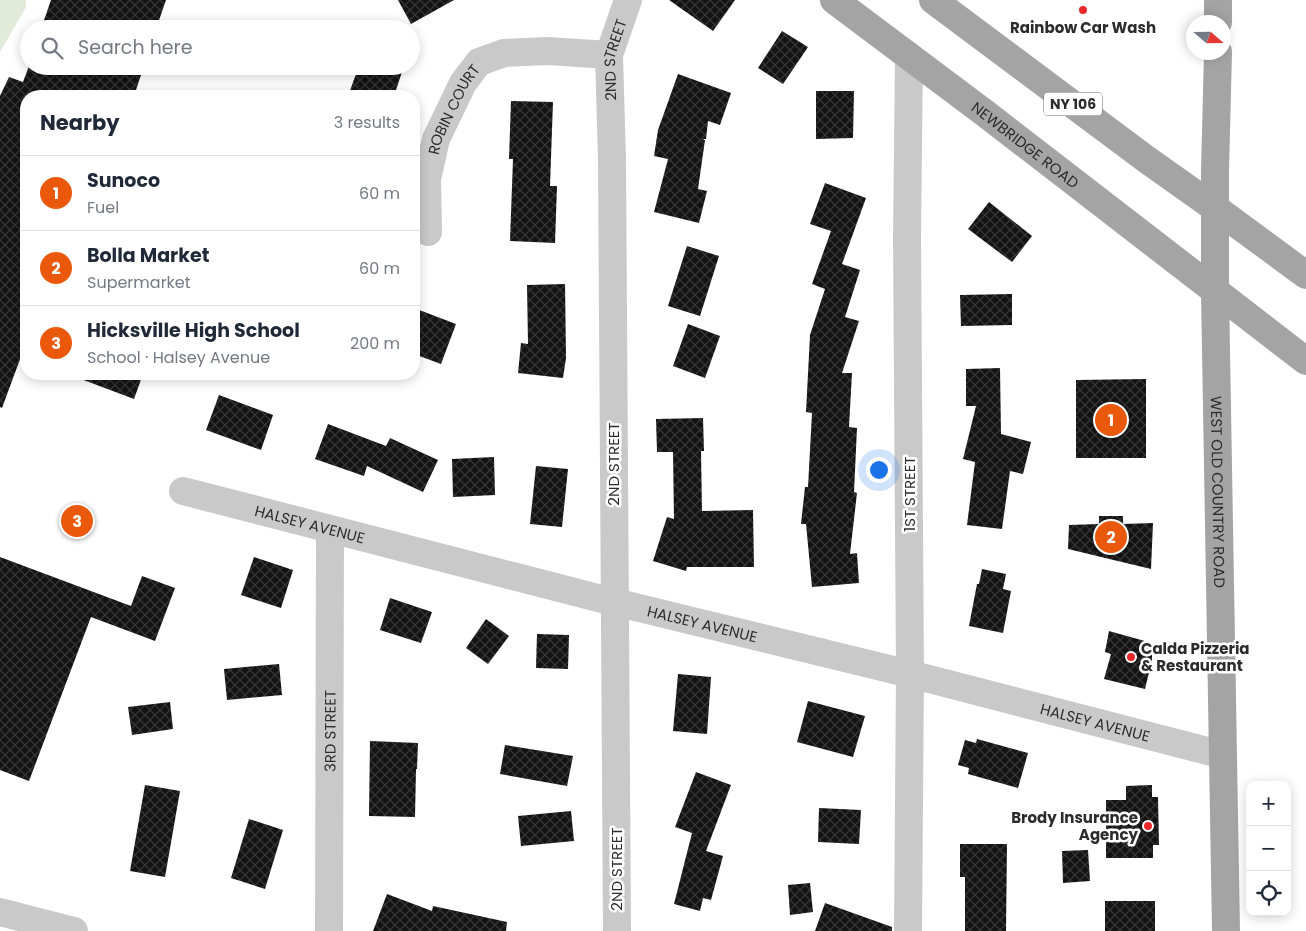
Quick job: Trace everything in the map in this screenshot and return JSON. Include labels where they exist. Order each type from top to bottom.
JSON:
[{"type":"main road","name":"NEWBRIDGE ROAD","points":[[834,0],[1306,361]]},
{"type":"main road","name":"NY 106","points":[[933,0],[1306,276]]},
{"type":"main road","points":[[1218,0],[1218,15]]},
{"type":"main road","name":"WEST OLD COUNTRY ROAD","points":[[1218,60],[1215,292],[1226,931]]},
{"type":"street","name":"2ND STREET","points":[[617,931],[612,160],[609,55],[628,0]]},
{"type":"street","name":"ROBIN COURT","points":[[428,232],[427,179],[436,139],[463,83],[479,62],[504,53],[548,51],[609,55]]},
{"type":"street","name":"1ST STREET","points":[[908,931],[910,674],[907,237],[909,56]]},
{"type":"street","name":"HALSEY AVENUE","points":[[183,491],[614,602],[910,674],[1223,756]]},
{"type":"street","name":"3RD STREET","points":[[329,931],[330,530]]},
{"type":"street","points":[[0,912],[74,931]]},
{"type":"green space","points":[[0,0],[26,0],[26,7],[0,52]]},
{"type":"building","points":[[51,0],[166,0],[159,20],[44,20]]},
{"type":"building","points":[[398,0],[454,0],[418,20],[409,20]]},
{"type":"building","points":[[669,0],[735,0],[713,31]]},
{"type":"building","points":[[782,31],[808,47],[783,84],[758,68]]},
{"type":"building","points":[[678,74],[731,93],[720,125],[708,121],[706,139],[702,139],[705,140],[698,189],[707,191],[699,223],[654,212],[668,159],[654,156],[658,130]]},
{"type":"building","points":[[26,75],[141,75],[136,90],[20,90],[20,359],[2,408],[0,407],[0,96],[9,77],[23,82]]},
{"type":"building","points":[[356,75],[401,75],[396,90],[350,90]]},
{"type":"building","points":[[816,91],[854,91],[853,138],[816,139]]},
{"type":"building","points":[[511,101],[553,102],[550,186],[557,186],[555,243],[510,241],[513,159],[509,159]]},
{"type":"building","points":[[825,183],[866,198],[842,264],[860,270],[845,317],[859,321],[842,373],[852,373],[849,427],[857,428],[854,492],[857,493],[850,554],[857,553],[859,583],[812,587],[806,524],[801,524],[805,487],[808,487],[812,413],[806,412],[810,335],[825,289],[812,284],[831,231],[810,224]]},
{"type":"building","points":[[989,202],[1032,236],[1012,262],[968,229]]},
{"type":"building","points":[[687,246],[719,256],[700,316],[668,306]]},
{"type":"building","points":[[565,284],[566,358],[563,378],[518,373],[521,343],[528,344],[527,285]]},
{"type":"building","points":[[1012,294],[1012,325],[961,326],[960,295]]},
{"type":"building","points":[[420,310],[456,324],[441,364],[420,356]]},
{"type":"building","points":[[688,324],[720,336],[705,378],[673,366]]},
{"type":"building","points":[[1000,368],[1001,434],[1031,442],[1023,474],[1010,471],[1002,529],[967,525],[975,462],[963,459],[976,406],[966,406],[966,369]]},
{"type":"building","points":[[1146,379],[1146,458],[1076,458],[1076,380]]},
{"type":"building","points":[[84,380],[141,380],[134,399]]},
{"type":"building","points":[[219,395],[273,415],[261,450],[206,430]]},
{"type":"building","points":[[703,418],[704,451],[701,451],[702,511],[753,510],[754,567],[687,567],[686,571],[653,561],[667,517],[674,519],[673,452],[657,452],[656,419]]},
{"type":"building","points":[[328,424],[386,446],[390,438],[438,460],[423,492],[367,466],[364,476],[315,459]]},
{"type":"building","points":[[494,457],[495,495],[453,497],[452,459]]},
{"type":"building","points":[[536,466],[568,469],[562,527],[530,524]]},
{"type":"building","points":[[1099,516],[1123,516],[1123,524],[1153,523],[1151,569],[1068,549],[1069,525],[1099,524]]},
{"type":"building","points":[[0,557],[131,606],[142,576],[175,588],[155,641],[91,617],[29,781],[0,770]]},
{"type":"building","points":[[254,557],[293,570],[281,608],[241,595]]},
{"type":"building","points":[[982,569],[1006,574],[1003,589],[1011,591],[1003,633],[969,626],[977,584],[979,584]]},
{"type":"building","points":[[390,598],[432,612],[421,643],[380,630]]},
{"type":"building","points":[[486,619],[509,636],[488,664],[466,648]]},
{"type":"building","name":"Calda Pizzeria & Restaurant","points":[[1109,631],[1152,643],[1152,660],[1145,689],[1104,679],[1111,654],[1105,652]]},
{"type":"building","points":[[537,634],[569,635],[568,669],[536,668]]},
{"type":"building","points":[[279,664],[282,695],[227,700],[224,669]]},
{"type":"building","points":[[678,674],[711,677],[707,734],[673,731]]},
{"type":"building","points":[[808,701],[865,716],[853,757],[797,742]]},
{"type":"building","points":[[170,702],[173,729],[132,735],[128,707]]},
{"type":"building","points":[[977,739],[1028,753],[1018,788],[968,774],[969,768],[958,765],[965,740],[976,743]]},
{"type":"building","points":[[370,741],[418,743],[415,817],[369,816]]},
{"type":"building","points":[[505,745],[573,756],[567,786],[500,774]]},
{"type":"building","points":[[696,772],[731,785],[706,851],[723,856],[711,900],[703,898],[700,911],[674,904],[692,833],[675,827]]},
{"type":"building","points":[[145,785],[180,791],[165,877],[130,871]]},
{"type":"building","points":[[1152,785],[1152,797],[1158,797],[1159,845],[1153,845],[1153,858],[1106,858],[1106,800],[1126,800],[1126,786]]},
{"type":"building","points":[[819,808],[861,810],[859,844],[818,842]]},
{"type":"building","points":[[571,811],[574,841],[521,846],[518,816]]},
{"type":"building","points":[[249,819],[283,830],[265,889],[231,878]]},
{"type":"building","points":[[960,844],[1007,844],[1006,931],[965,931],[965,877],[960,877]]},
{"type":"building","points":[[1088,850],[1090,881],[1063,883],[1062,851]]},
{"type":"building","points":[[810,883],[813,912],[790,915],[788,885]]},
{"type":"building","points":[[387,894],[432,911],[433,906],[507,922],[506,931],[373,931]]},
{"type":"building","points":[[1105,901],[1155,901],[1155,931],[1105,931]]},
{"type":"building","points":[[825,903],[892,927],[892,931],[815,931]]},
{"type":"place","name":"Rainbow Car Wash","points":[[1083,10]]},
{"type":"place","name":"Sunoco","points":[[1111,420]]},
{"type":"place","name":"Hicksville High School","points":[[77,521]]},
{"type":"place","name":"Bolla Market","points":[[1111,537]]},
{"type":"place","name":"Calda Pizzeria & Restaurant","points":[[1131,657]]},
{"type":"place","name":"Brody Insurance Agency","points":[[1148,826]]}]
